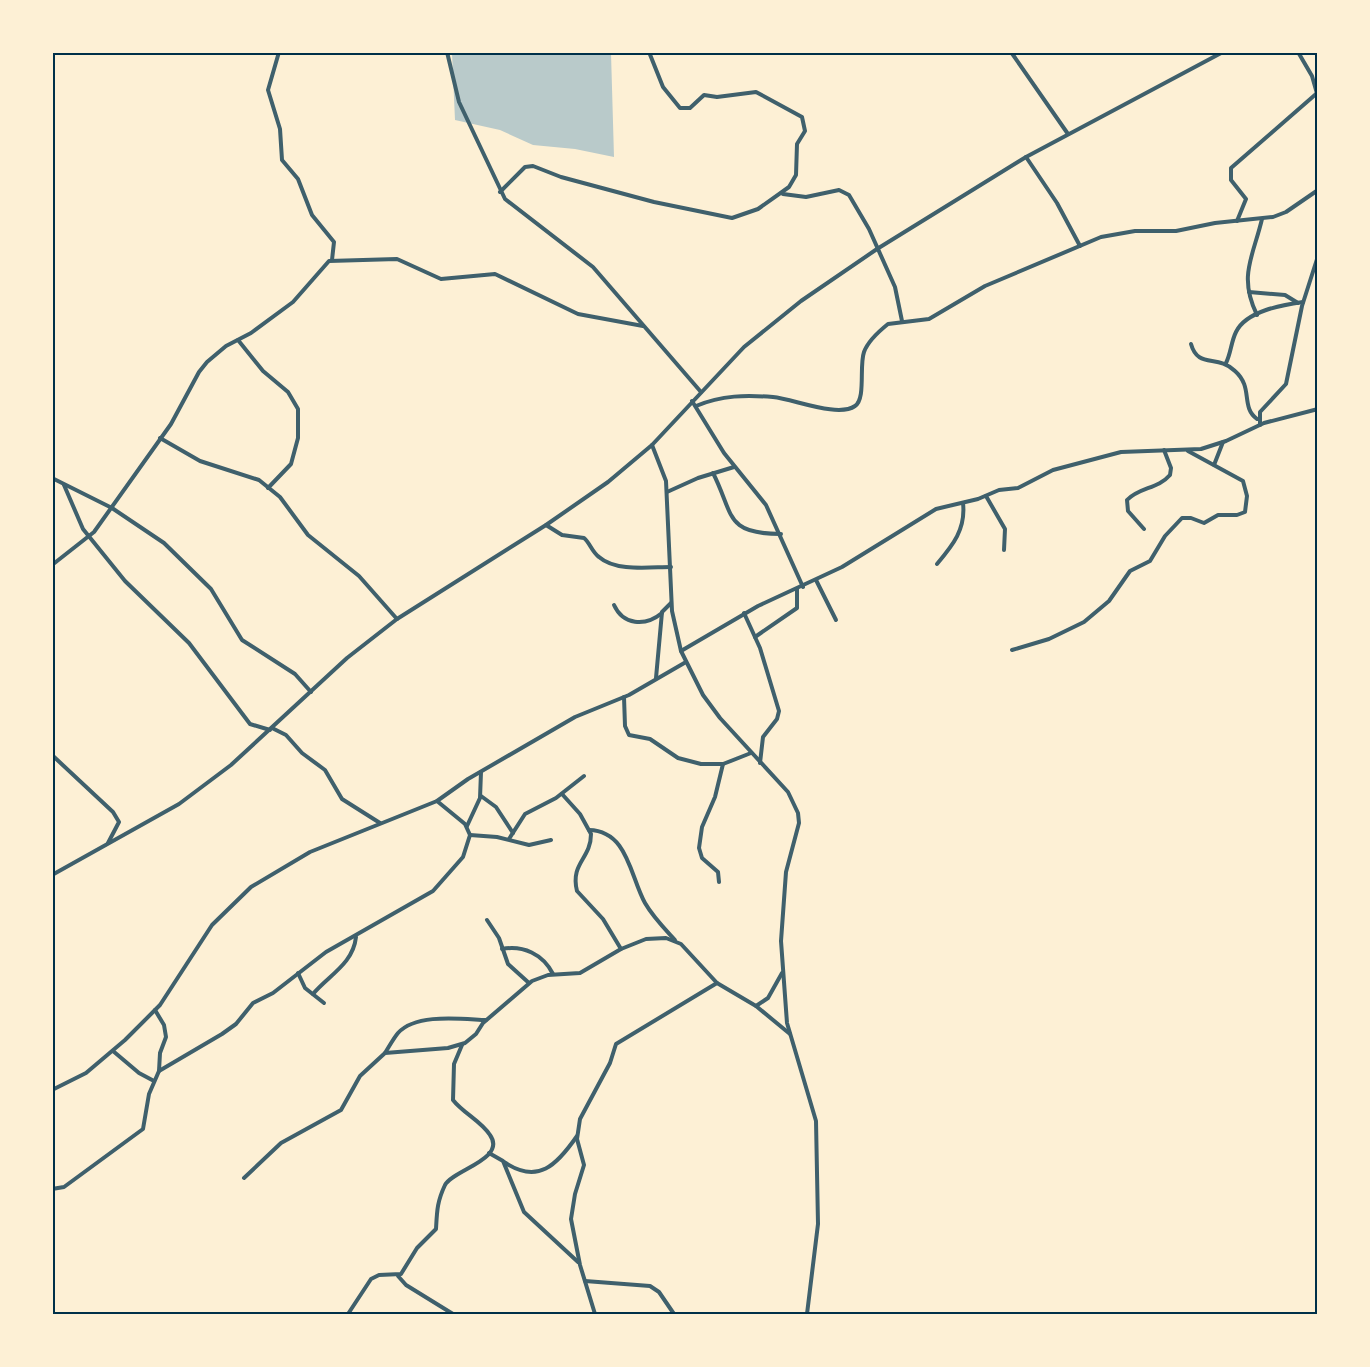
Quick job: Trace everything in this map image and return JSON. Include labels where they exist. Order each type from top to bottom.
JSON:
[{"type":"street","points":[[279,52],[268,90],[280,129],[282,160],[298,180],[312,215],[334,242],[332,260]]},
{"type":"street","points":[[447,52],[459,102],[500,192],[510,205],[593,267],[701,392]]},
{"type":"street","points":[[500,192],[525,167],[533,166],[586,184],[723,217],[745,215],[782,194],[796,174],[797,144],[805,131],[802,117],[763,94],[749,91],[717,97],[704,95],[690,108],[681,108],[663,87],[649,52]]},
{"type":"street","points":[[1011,52],[1068,134]]},
{"type":"street","points":[[52,874],[179,804],[231,765],[347,658],[397,619],[546,525],[608,482],[652,445],[744,346],[778,317],[877,249],[1026,157],[1223,52]]},
{"type":"street","points":[[1237,221],[1246,199],[1231,180],[1231,168],[1317,96],[1312,76],[1298,52]]},
{"type":"street","points":[[1026,157],[1057,203],[1080,246]]},
{"type":"street","points":[[789,187],[794,195]]},
{"type":"street","points":[[782,194],[806,196],[832,190],[844,191],[860,213],[896,287],[902,321]]},
{"type":"street","points":[[696,406],[717,398],[738,396],[775,397],[829,409],[850,408],[861,398],[861,364],[868,344],[888,324],[929,319],[985,286],[1101,237],[1135,231],[1176,231],[1262,219],[1286,212],[1317,190]]},
{"type":"street","points":[[1257,315],[1249,292],[1247,266],[1262,219]]},
{"type":"street","points":[[1258,420],[1269,399],[1286,384],[1300,303],[1317,256]]},
{"type":"street","points":[[52,566],[89,538],[160,438],[199,372],[214,355],[293,302],[322,266],[332,260],[397,259],[441,279],[495,274],[578,314],[644,326]]},
{"type":"street","points":[[1249,292],[1285,295],[1300,303]]},
{"type":"street","points":[[1226,363],[1241,324],[1257,315],[1300,303]]},
{"type":"street","points":[[238,340],[263,372],[288,392],[298,408],[298,438],[291,464],[268,488]]},
{"type":"street","points":[[1191,344],[1200,360],[1226,363],[1244,380],[1248,408],[1260,425]]},
{"type":"street","points":[[692,401],[735,467],[759,494],[781,534],[803,587]]},
{"type":"street","points":[[681,651],[744,614],[816,580],[936,509],[1023,486],[1053,470],[1121,452],[1187,450],[1224,442],[1260,425],[1317,409]]},
{"type":"street","points":[[160,438],[185,455],[253,477],[280,497],[308,535],[359,576],[397,619]]},
{"type":"street","points":[[1214,465],[1224,442]]},
{"type":"street","points":[[652,445],[663,469],[667,492],[672,603],[681,651],[703,695],[760,763],[788,792],[798,813],[799,823],[786,872],[782,902],[782,972],[790,1035],[816,1121],[818,1224],[807,1314]]},
{"type":"street","points":[[1144,529],[1128,511],[1127,500],[1138,491],[1156,485],[1170,475],[1171,468],[1164,450]]},
{"type":"street","points":[[1012,650],[1049,639],[1084,622],[1109,601],[1130,571],[1149,561],[1165,536],[1182,518],[1191,518],[1204,523],[1218,515],[1237,515],[1245,512],[1247,500],[1243,481],[1187,450]]},
{"type":"street","points":[[667,492],[713,473],[735,467]]},
{"type":"street","points":[[713,473],[732,520],[754,532],[781,534]]},
{"type":"street","points":[[54,479],[112,508],[176,554],[211,589],[242,640],[289,670],[312,692]]},
{"type":"street","points":[[63,485],[72,510],[89,538],[125,581],[189,643],[247,721],[253,726],[271,729],[286,735],[302,753],[325,770],[342,799],[380,823]]},
{"type":"street","points":[[986,496],[1005,529],[1004,550]]},
{"type":"street","points":[[937,564],[964,524],[963,503]]},
{"type":"street","points":[[546,525],[566,537],[584,538],[601,559],[608,562],[638,567],[671,567]]},
{"type":"street","points":[[816,580],[836,620]]},
{"type":"street","points":[[755,637],[797,608],[796,589]]},
{"type":"street","points":[[614,605],[621,617],[630,622],[646,620],[662,612],[672,603]]},
{"type":"street","points":[[656,679],[662,612]]},
{"type":"street","points":[[744,614],[755,637],[779,711],[777,719],[763,737],[760,763]]},
{"type":"street","points":[[52,1084],[54,1089],[77,1079],[113,1051],[155,1010],[178,980],[212,925],[251,887],[310,852],[437,801],[481,772],[591,708],[624,697],[686,662]]},
{"type":"street","points":[[624,697],[625,726],[630,736],[650,739],[689,762],[723,764],[752,753]]},
{"type":"street","points":[[52,755],[106,805],[119,822],[108,844]]},
{"type":"street","points":[[719,882],[718,872],[702,858],[699,848],[702,827],[715,797],[723,764]]},
{"type":"street","points":[[467,826],[481,796],[481,772]]},
{"type":"street","points":[[509,839],[525,814],[562,794],[584,776]]},
{"type":"street","points":[[562,794],[580,814],[591,839],[588,850],[576,868],[576,886],[603,919],[621,949]]},
{"type":"street","points":[[481,796],[496,807],[513,833]]},
{"type":"street","points":[[159,1071],[222,1034],[236,1024],[253,1003],[273,993],[326,952],[399,908],[433,891],[463,857],[470,835],[467,826],[437,801]]},
{"type":"street","points":[[589,830],[604,832],[617,843],[645,903],[675,940],[688,949],[717,983],[756,1006],[790,1035]]},
{"type":"street","points":[[470,835],[509,839],[530,845],[551,840]]},
{"type":"street","points":[[487,920],[496,932],[512,970],[529,983]]},
{"type":"street","points":[[313,994],[350,957],[356,936]]},
{"type":"street","points":[[385,1053],[448,1048],[462,1044],[472,1039],[486,1020],[504,1008],[520,989],[529,983],[553,974],[580,974],[621,949],[646,939],[675,940]]},
{"type":"street","points":[[502,949],[516,948],[534,953],[553,974]]},
{"type":"street","points":[[756,1006],[768,998],[782,972]]},
{"type":"street","points":[[298,973],[305,988],[324,1004]]},
{"type":"street","points":[[489,1153],[520,1170],[542,1170],[562,1158],[577,1135],[582,1115],[610,1063],[616,1044],[717,983]]},
{"type":"street","points":[[52,1189],[64,1187],[109,1157],[122,1143],[140,1133],[154,1081],[159,1071],[166,1033],[155,1010]]},
{"type":"street","points":[[244,1178],[281,1143],[341,1110],[360,1076],[385,1053],[398,1033],[412,1024],[439,1020],[486,1020]]},
{"type":"street","points":[[348,1314],[371,1279],[380,1275],[398,1276],[404,1271],[417,1248],[436,1229],[436,1209],[447,1182],[489,1153],[494,1142],[491,1136],[453,1100],[454,1064],[462,1044]]},
{"type":"street","points":[[113,1051],[139,1073],[154,1081]]},
{"type":"street","points":[[577,1135],[584,1165],[575,1194],[572,1219],[580,1265],[595,1314]]},
{"type":"street","points":[[503,1161],[524,1212],[580,1265]]},
{"type":"street","points":[[398,1276],[406,1285],[453,1314]]},
{"type":"street","points":[[585,1281],[650,1286],[659,1293],[674,1314]]},
{"type":"shaded area","points":[[452,53],[611,53],[614,157],[575,149],[533,145],[500,130],[455,120]]}]
